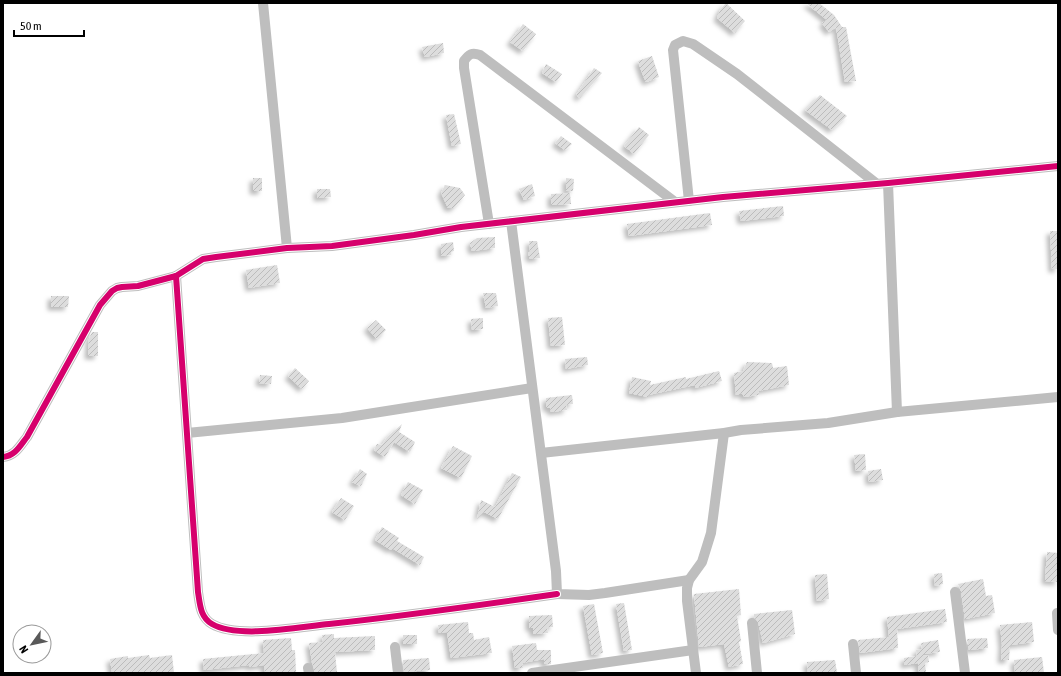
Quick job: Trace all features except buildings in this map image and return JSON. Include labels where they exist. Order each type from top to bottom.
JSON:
[{"type":"street","points":[[263,3],[288,248]]},
{"type":"street","points":[[689,201],[673,50],[675,45],[683,41],[693,44],[737,74],[877,184]]},
{"type":"street","points":[[488,224],[464,68],[464,60],[474,52],[486,59],[675,202]]},
{"type":"street","points":[[3,457],[18,450],[27,437],[100,305],[112,291],[122,287],[138,286],[176,276],[203,259],[288,248],[332,246],[511,221],[675,202],[1058,166]]},
{"type":"street","points":[[888,183],[897,412]]},
{"type":"street","points":[[511,221],[558,594]]},
{"type":"street","points":[[176,276],[198,592],[204,618],[211,623],[219,627],[235,630],[258,631],[392,617],[558,594],[589,595],[689,580]]},
{"type":"street","points":[[187,433],[342,418],[532,388]]},
{"type":"street","points":[[541,453],[741,430],[828,423],[897,412],[1058,397]]},
{"type":"street","points":[[696,673],[692,650],[687,588],[689,580],[702,562],[711,533],[724,433]]},
{"type":"street","points":[[955,592],[966,673]]},
{"type":"street","points":[[1056,613],[1058,630]]},
{"type":"street","points":[[752,623],[757,673]]},
{"type":"street","points":[[853,644],[856,673]]},
{"type":"street","points":[[395,647],[398,673]]},
{"type":"street","points":[[532,673],[692,650]]},
{"type":"cycle path","points":[[3,457],[14,453],[27,437],[100,305],[112,291],[117,288],[138,286],[176,276],[203,259],[287,248],[332,246],[461,227],[723,197],[888,183],[1058,166]]},
{"type":"cycle path","points":[[176,276],[198,592],[201,610],[208,621],[223,628],[237,631],[269,631],[414,614],[557,594]]}]
